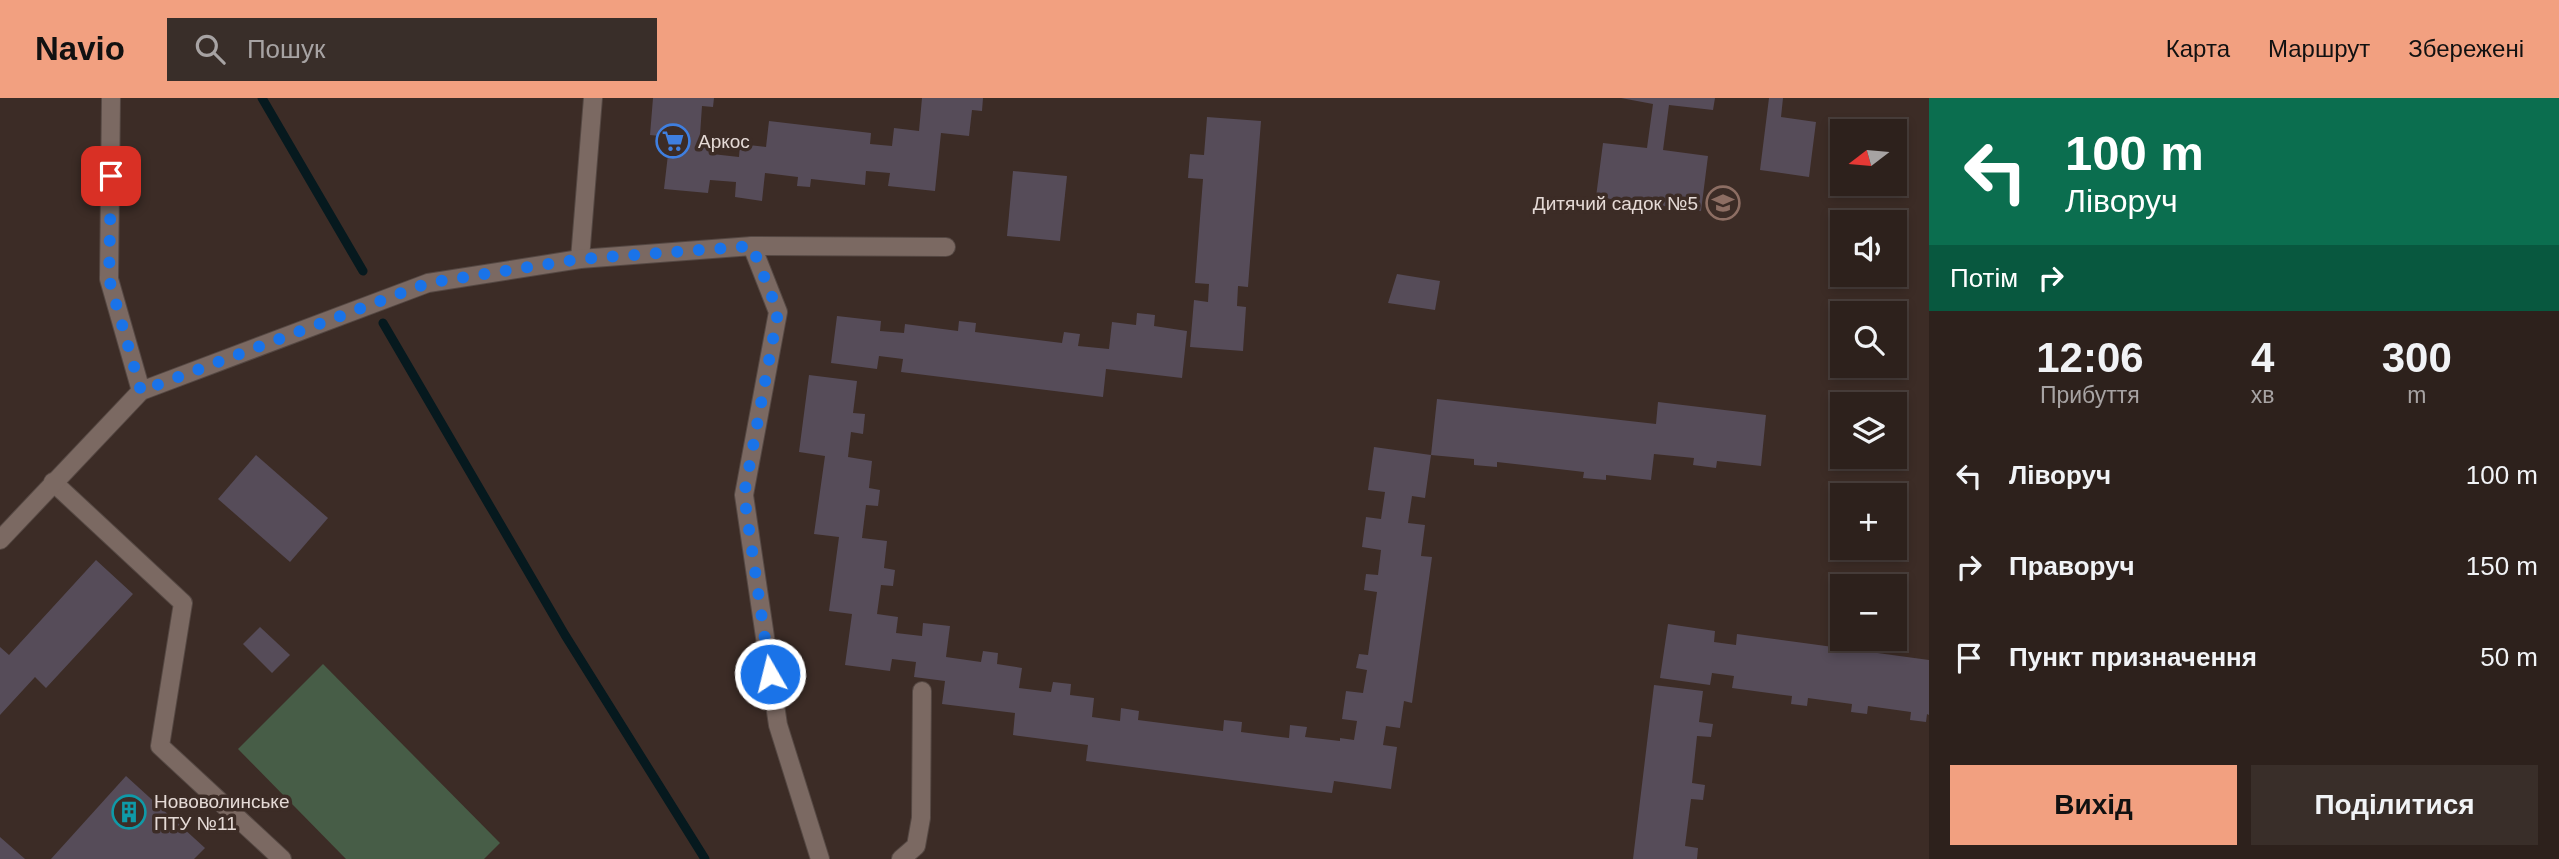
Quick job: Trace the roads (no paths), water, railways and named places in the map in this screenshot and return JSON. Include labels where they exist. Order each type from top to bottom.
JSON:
[{"type":"street","points":[[111,98],[109,279],[141,391]]},
{"type":"street","points":[[580,259],[593,98]]},
{"type":"street","points":[[752,246],[778,312],[744,495],[778,725],[821,859]]},
{"type":"street","points":[[0,540],[141,391],[428,283],[580,259],[752,246],[946,247]]},
{"type":"street","points":[[53,482],[183,603],[160,747],[282,859]]},
{"type":"street","points":[[901,859],[916,846],[921,818],[922,691]]},
{"type":"waterway","points":[[262,98],[363,271]]},
{"type":"waterway","points":[[383,323],[565,635],[705,859]]},
{"type":"place","name":"Аркос","points":[[673,141]]},
{"type":"place","name":"Дитячий садок №5","points":[[1723,203]]},
{"type":"place","name":"Нововолинське ПТУ №11","points":[[129,812]]}]
